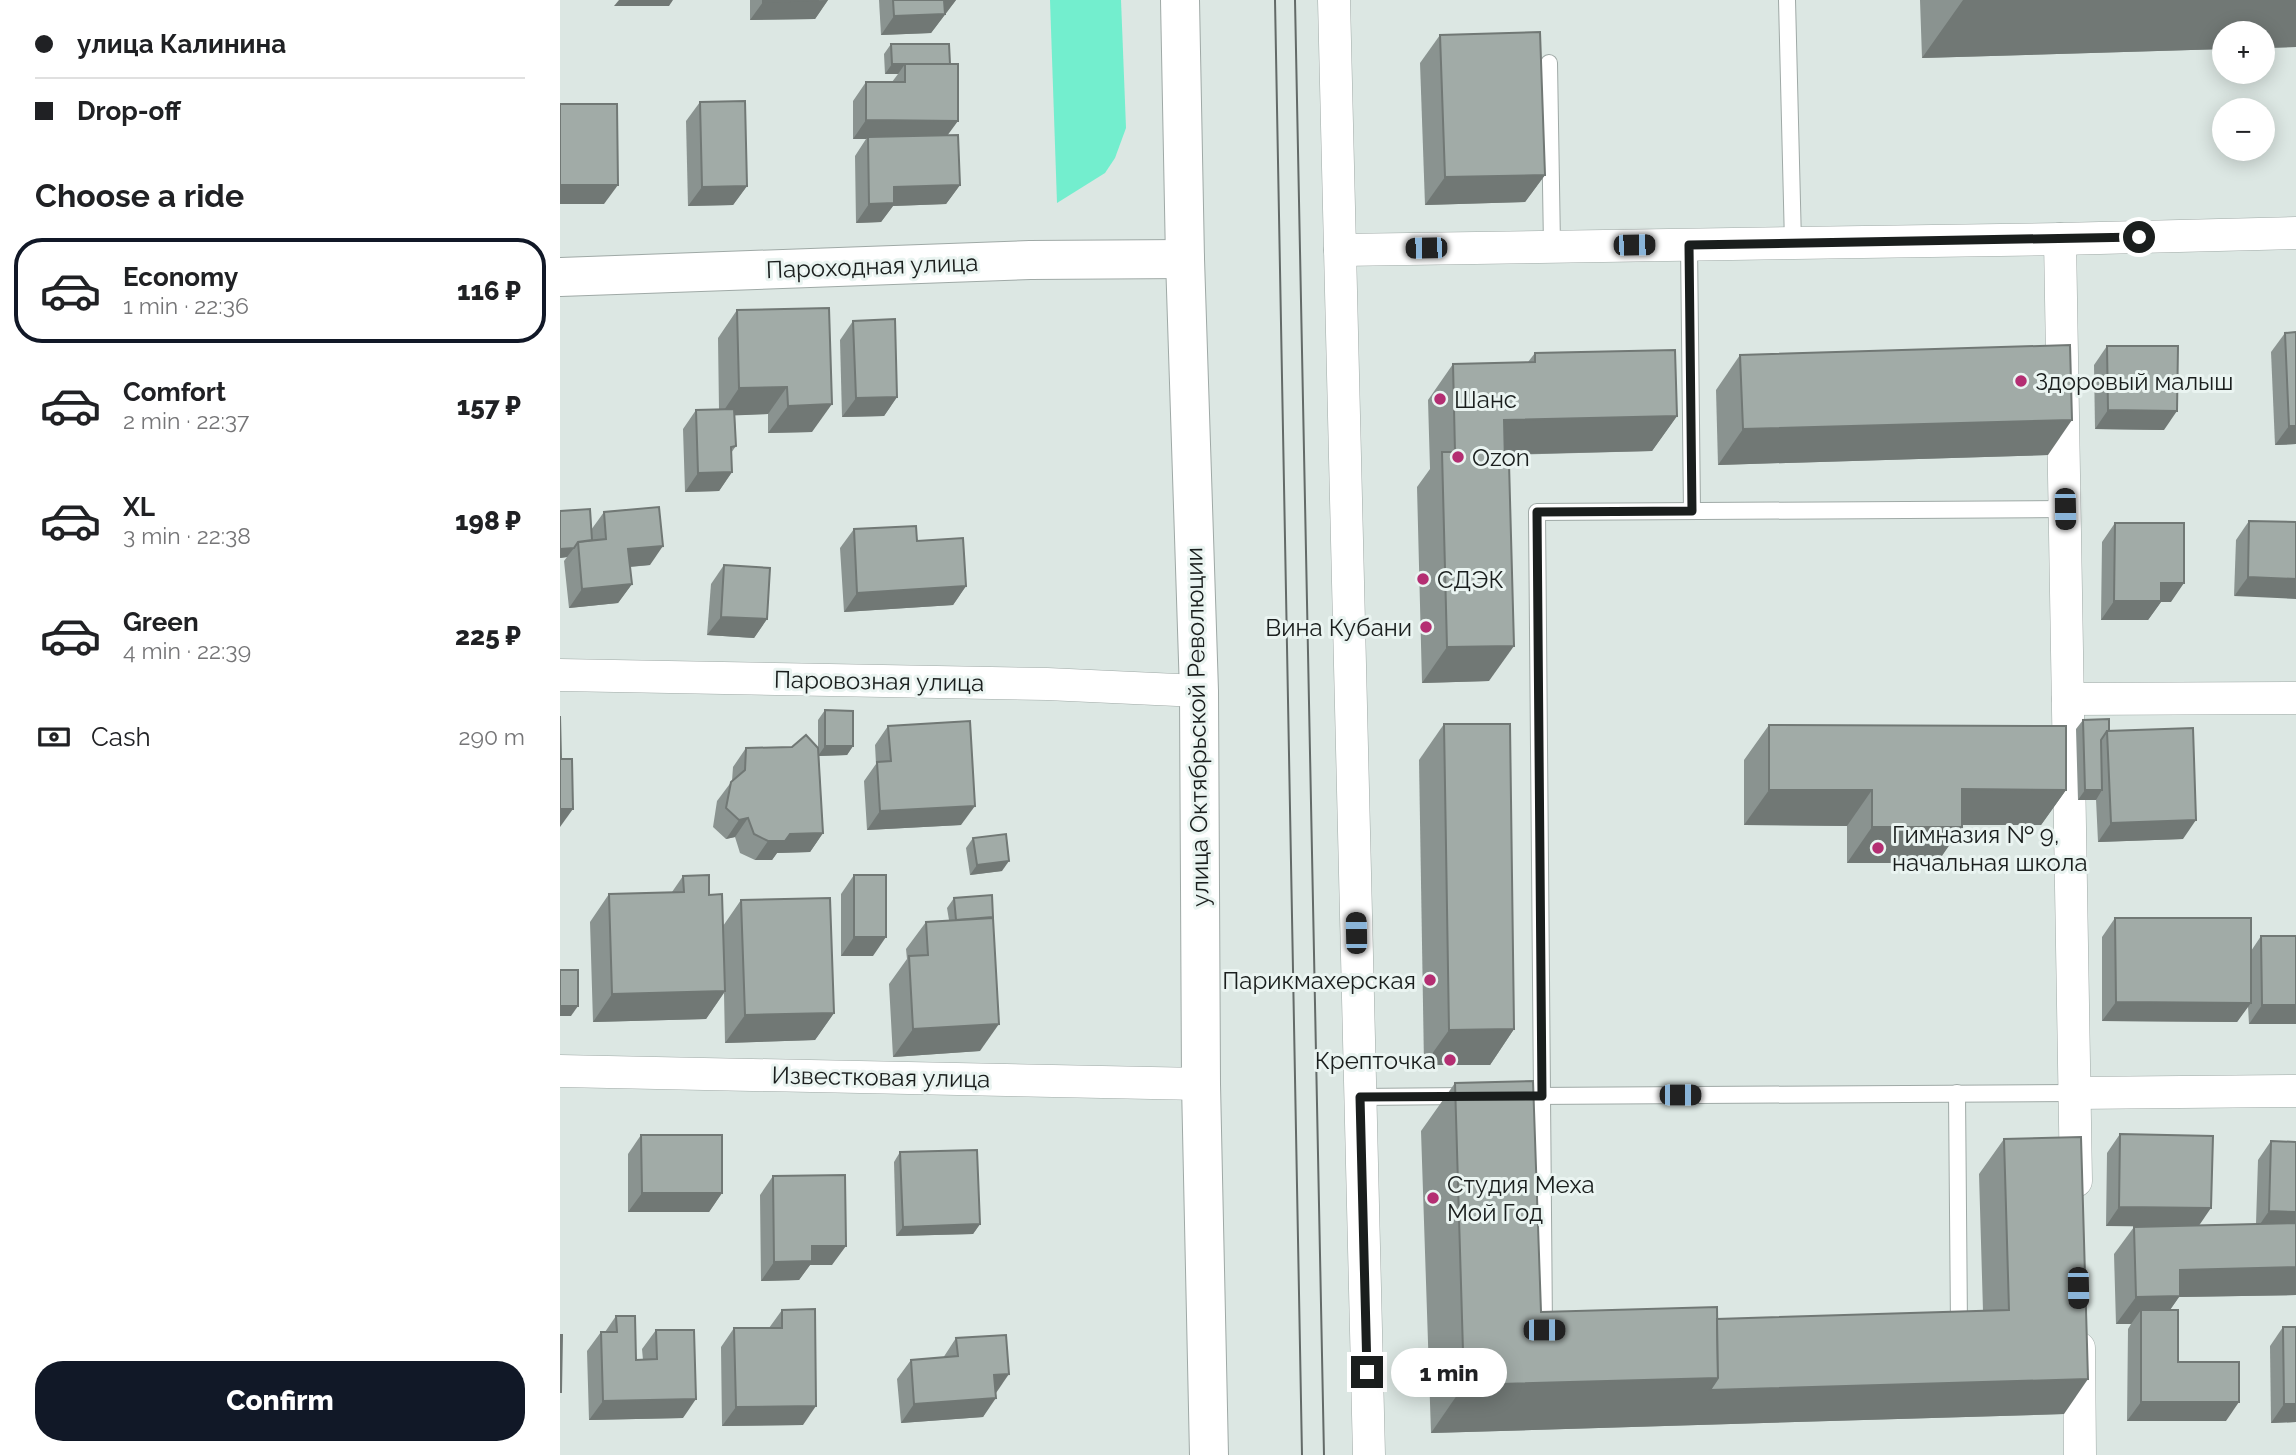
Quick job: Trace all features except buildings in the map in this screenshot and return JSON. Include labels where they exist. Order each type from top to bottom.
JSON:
[{"type":"main road","name":"улица Октябрьской Революции","points":[[1180,0],[1185,259],[1199,691],[1201,1084],[1209,1455]]},
{"type":"main road","name":"Пароходная улица","points":[[560,277],[1030,260],[1185,259]]},
{"type":"street","points":[[1334,0],[1369,1455]]},
{"type":"street","points":[[1340,250],[2296,233]]},
{"type":"street","points":[[2060,239],[2076,1204]]},
{"type":"street","name":"Паровозная улица","points":[[560,675],[1047,684],[1199,691]]},
{"type":"street","points":[[2068,699],[2296,698]]},
{"type":"street","name":"Известковая улица","points":[[560,1071],[1201,1084]]},
{"type":"street","points":[[2074,1093],[2296,1091]]},
{"type":"street","points":[[2078,1316],[2080,1455]]},
{"type":"lane","points":[[1787,0],[1793,243]]},
{"type":"lane","points":[[1549,63],[1552,246]]},
{"type":"lane","points":[[1689,245],[1692,511]]},
{"type":"lane","points":[[1558,1329],[1544,1330],[1537,512],[2065,509]]},
{"type":"lane","points":[[1945,1327],[1959,1327],[1956,1093]]},
{"type":"lane","points":[[1514,1096],[2074,1093]]},
{"type":"lane","points":[[1360,1097],[1486,1096]]},
{"type":"green space","points":[[1050,0],[1121,0],[1126,128],[1115,158],[1105,173],[1057,203]]},
{"type":"tram line","points":[[1275,0],[1302,1455]]},
{"type":"tram line","points":[[1295,0],[1324,1455]]},
{"type":"place","name":"Здоровый малыш","points":[[2021,381]]},
{"type":"place","name":"Шанс","points":[[1440,399]]},
{"type":"place","name":"Ozon","points":[[1458,457]]},
{"type":"place","name":"СДЭК","points":[[1423,579]]},
{"type":"place","name":"Вина Кубани","points":[[1426,627]]},
{"type":"place","name":"Гимназия № 9, начальная школа","points":[[1878,848]]},
{"type":"place","name":"Парикмахерская","points":[[1430,980]]},
{"type":"place","name":"Крепточка","points":[[1450,1060]]},
{"type":"place","name":"Студия Меха Мой Год","points":[[1433,1198]]},
{"type":"route","points":[[1367,1372],[1360,1097],[1542,1096],[1537,512],[1692,511],[1689,245],[2139,237]]}]
